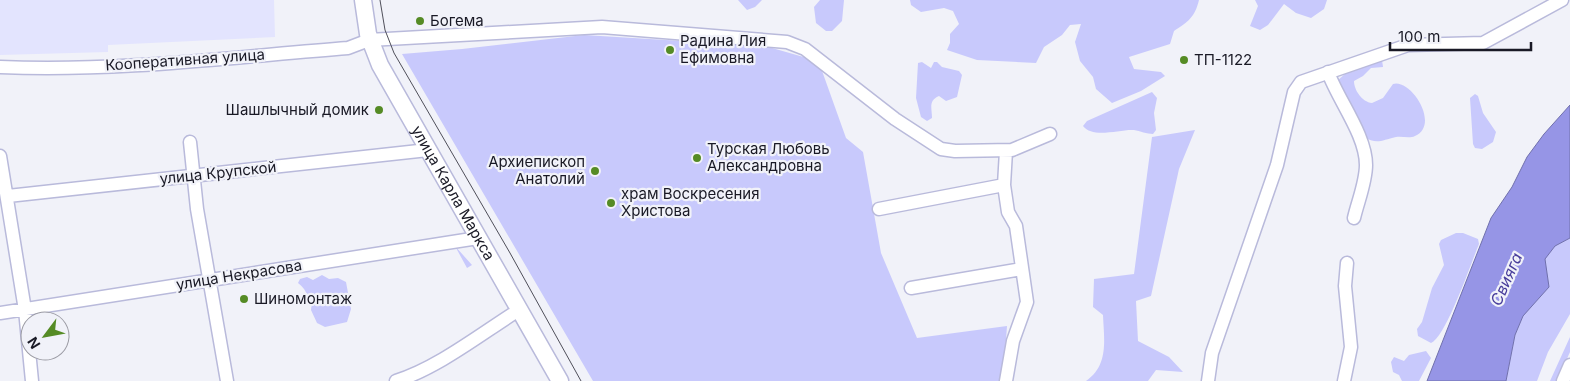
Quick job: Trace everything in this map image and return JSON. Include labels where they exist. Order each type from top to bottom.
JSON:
[{"type":"main road","name":"улица Карла Маркса","points":[[363,0],[369,40],[380,65],[560,381]]},
{"type":"street","points":[[1208,381],[1212,353],[1277,165],[1294,92],[1301,82],[1408,46],[1483,43],[1562,0]]},
{"type":"street","name":"Кооперативная улица","points":[[0,67],[39,69],[184,61],[348,48],[369,40],[602,27],[787,42],[805,49],[895,119],[941,149],[955,151],[993,149],[1006,151]]},
{"type":"street","points":[[1328,72],[1363,148],[1366,165],[1354,218]]},
{"type":"street","points":[[1006,381],[1013,341],[1027,302],[1016,226],[1008,212],[1004,185],[1006,151],[1050,134]]},
{"type":"street","points":[[190,142],[208,280],[227,381]]},
{"type":"street","name":"улица Крупской","points":[[8,196],[428,150]]},
{"type":"street","points":[[0,156],[8,196],[5,222],[25,310],[32,381]]},
{"type":"street","points":[[879,209],[1004,185]]},
{"type":"street","name":"улица Некрасова","points":[[0,314],[478,238]]},
{"type":"street","points":[[1344,381],[1351,347],[1345,286],[1347,263]]},
{"type":"street","points":[[910,288],[1022,269]]},
{"type":"street","points":[[396,381],[409,377],[443,358],[519,310]]},
{"type":"street","points":[[1563,381],[1570,365]]},
{"type":"shaded area","points":[[0,0],[274,0],[275,37],[108,45],[108,52],[0,55]]},
{"type":"shaded area","points":[[738,0],[762,0],[755,7],[747,10]]},
{"type":"shaded area","points":[[820,0],[844,0],[842,21],[832,31],[826,31],[816,23],[814,7]]},
{"type":"shaded area","points":[[910,0],[1199,0],[1190,18],[1174,31],[1170,44],[1129,57],[1134,69],[1161,72],[1165,76],[1141,91],[1112,103],[1096,89],[1093,77],[1080,61],[1075,42],[1081,24],[1070,25],[1062,35],[1044,47],[1036,63],[977,60],[947,50],[950,43],[950,34],[959,24],[953,11],[944,8],[921,12],[911,5]]},
{"type":"shaded area","points":[[1255,0],[1327,0],[1324,9],[1311,18],[1296,13],[1284,4],[1268,25],[1260,30],[1250,26],[1258,6]]},
{"type":"shaded area","points":[[584,35],[765,46],[807,58],[821,68],[846,138],[863,152],[881,253],[917,338],[1007,326],[1003,381],[593,381],[402,54]]},
{"type":"shaded area","points":[[1382,60],[1383,67],[1371,68],[1354,81],[1355,88],[1362,98],[1372,103],[1383,98],[1393,84],[1400,84],[1407,88],[1420,103],[1424,113],[1425,122],[1422,130],[1415,136],[1376,141],[1364,137],[1337,81],[1346,73]]},
{"type":"shaded area","points":[[922,62],[931,68],[934,62],[937,62],[942,67],[959,71],[962,75],[957,97],[946,101],[939,96],[933,100],[931,105],[932,118],[927,121],[921,117],[916,98],[918,63]]},
{"type":"shaded area","points":[[1152,92],[1157,98],[1154,113],[1156,130],[1153,134],[1134,130],[1100,133],[1087,130],[1083,126],[1087,121]]},
{"type":"shaded area","points":[[1475,94],[1478,96],[1483,113],[1496,132],[1493,142],[1482,149],[1475,148],[1473,144],[1470,98]]},
{"type":"shaded area","points":[[1195,130],[1179,169],[1151,296],[1136,301],[1138,341],[1169,357],[1183,372],[1156,370],[1148,381],[1086,381],[1098,367],[1104,351],[1103,315],[1093,307],[1094,279],[1134,274],[1152,137]]},
{"type":"shaded area","points":[[1456,233],[1463,233],[1478,239],[1479,244],[1451,314],[1444,328],[1431,343],[1418,336],[1417,329],[1422,322],[1432,288],[1444,265],[1439,244],[1441,240]]},
{"type":"shaded area","points":[[1570,238],[1570,314],[1548,352],[1537,381],[1506,381],[1515,335],[1523,316],[1549,287],[1544,259],[1555,246]]},
{"type":"shaded area","points":[[455,246],[472,265],[467,268]]},
{"type":"shaded area","points":[[322,275],[329,279],[338,278],[346,282],[351,309],[347,322],[325,327],[317,323],[311,310],[312,300],[298,283],[300,279],[307,277],[313,280]]},
{"type":"shaded area","points":[[1570,337],[1570,352],[1557,381],[1550,381]]},
{"type":"shaded area","points":[[1426,351],[1431,358],[1419,381],[1402,381],[1399,375],[1393,372],[1391,362],[1394,357],[1404,361],[1409,355]]},
{"type":"water","name":"Свияга","points":[[1570,105],[1570,238],[1555,246],[1545,259],[1549,287],[1523,316],[1515,335],[1506,381],[1427,381],[1491,218],[1512,187],[1527,157],[1544,134]]},
{"type":"tram line","points":[[380,0],[385,30],[394,53],[510,253],[581,381]]},
{"type":"place","name":"Богема","points":[[420,21]]},
{"type":"place","name":"Радина Лия Ефимовна","points":[[670,50]]},
{"type":"place","name":"ТП-1122","points":[[1184,60]]},
{"type":"place","name":"Шашлычный домик","points":[[379,110]]},
{"type":"place","name":"Турская Любовь Александровна","points":[[697,158]]},
{"type":"place","name":"Архиепископ Анатолий","points":[[595,171]]},
{"type":"place","name":"храм Воскресения Христова","points":[[611,203]]},
{"type":"place","name":"Шиномонтаж","points":[[244,299]]}]
